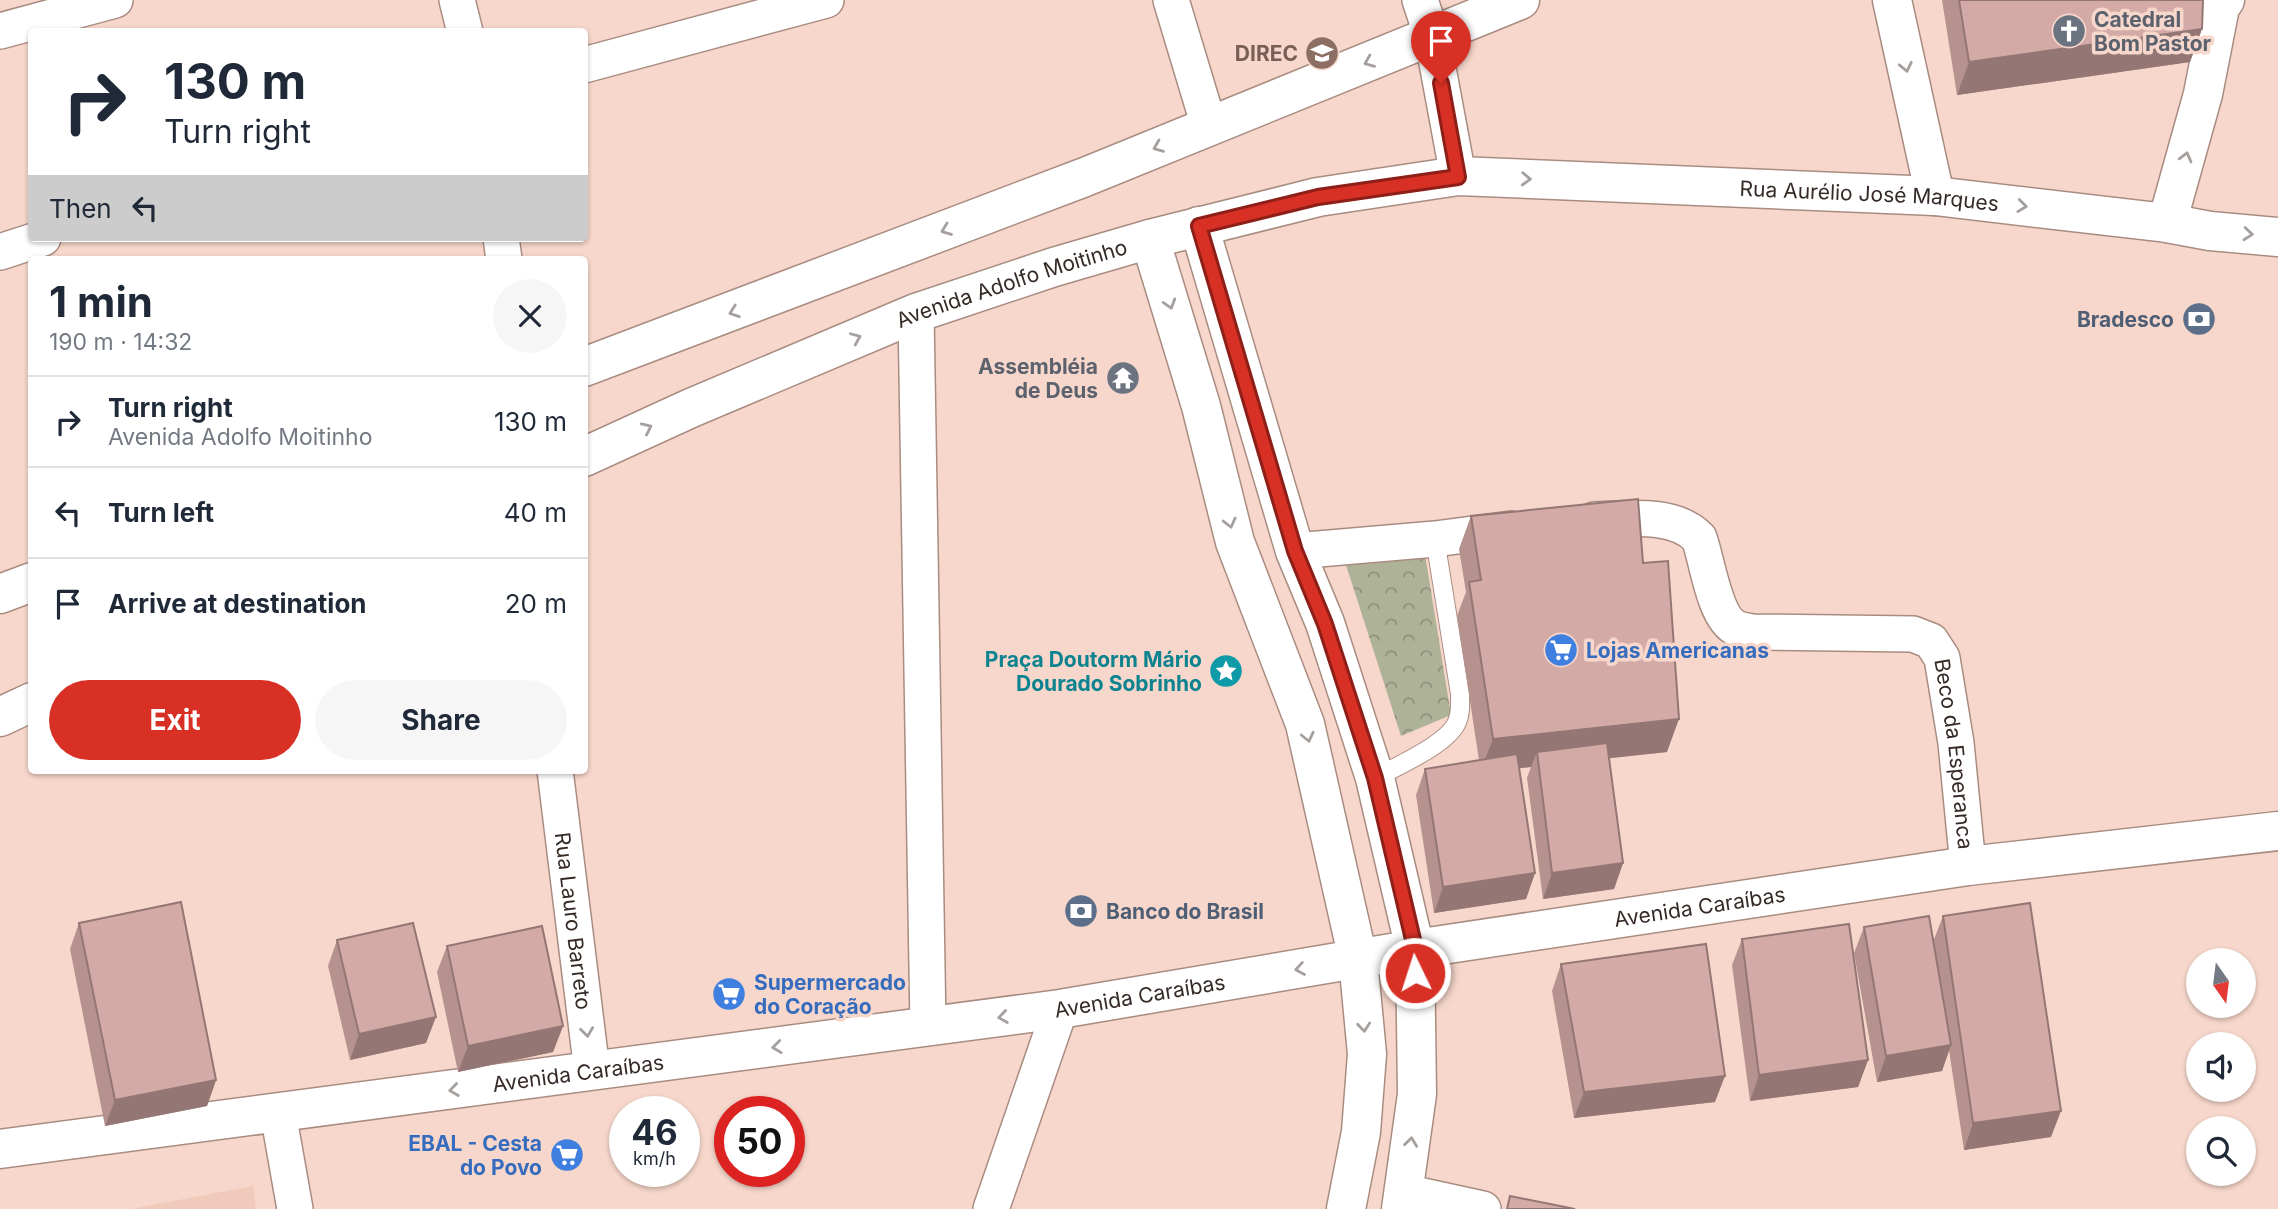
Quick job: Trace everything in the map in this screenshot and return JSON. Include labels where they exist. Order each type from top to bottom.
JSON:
[{"type":"main road","points":[[588,365],[1047,191],[1520,0]]},
{"type":"main road","points":[[1892,0],[1935,196]]},
{"type":"main road","points":[[2168,223],[2203,94],[2220,2]]},
{"type":"main road","name":"Rua Aurélio José Marques","points":[[1458,177],[1935,196],[2168,223],[2210,231],[2278,237]]},
{"type":"main road","name":"Avenida Adolfo Moitinho","points":[[588,455],[691,408],[916,313],[1054,267],[1199,226],[1318,197],[1458,177]]},
{"type":"main road","points":[[1199,226],[1295,551],[1330,636],[1375,778],[1415,948],[1417,1094],[1403,1201]]},
{"type":"main road","points":[[1150,239],[1200,406],[1234,542],[1305,724],[1357,959],[1367,1054],[1361,1132],[1346,1209]]},
{"type":"main road","points":[[0,594],[28,584]]},
{"type":"main road","points":[[0,718],[28,704]]},
{"type":"main road","name":"Avenida Caraíbas","points":[[0,1149],[1060,1009],[1415,948],[1968,866],[2278,831]]},
{"type":"street","points":[[0,31],[114,0]]},
{"type":"street","points":[[457,0],[464,28]]},
{"type":"street","points":[[588,64],[826,0]]},
{"type":"street","points":[[1171,0],[1209,126]]},
{"type":"street","points":[[1420,0],[1432,36],[1458,177]]},
{"type":"street","points":[[0,252],[31,242]]},
{"type":"street","points":[[916,313],[928,1027]]},
{"type":"street","name":"Beco da Esperanca","points":[[1295,551],[1434,539],[1551,523],[1641,519],[1680,524],[1699,538],[1719,607],[1735,628],[1752,632],[1913,634],[1931,641],[1942,658],[1954,731],[1968,866]]},
{"type":"street","name":"Rua Lauro Barreto","points":[[555,774],[592,1071]]},
{"type":"street","points":[[991,1209],[1060,1009]]},
{"type":"street","points":[[278,1113],[295,1209]]},
{"type":"street","points":[[1403,1201],[1483,1209]]},
{"type":"lane","points":[[1375,778],[1447,736],[1456,725],[1460,714],[1460,694],[1434,539]]},
{"type":"shaded area","points":[[253,1186],[256,1209],[131,1209]]},
{"type":"green space","points":[[1425,554],[1451,715],[1401,736],[1345,562]]},
{"type":"building","points":[[1959,0],[2203,0],[2202,29],[1969,62]]},
{"type":"building","name":"Lojas Americanas","points":[[1638,499],[1643,563],[1668,561],[1679,719],[1493,739],[1469,582],[1481,580],[1471,516]]},
{"type":"building","points":[[1607,743],[1623,863],[1552,873],[1537,752]]},
{"type":"building","points":[[1517,754],[1535,873],[1443,887],[1425,769]]},
{"type":"building","points":[[181,902],[216,1080],[115,1100],[79,923]]},
{"type":"building","points":[[2030,903],[2061,1111],[1973,1123],[1943,916]]},
{"type":"building","points":[[1929,916],[1951,1045],[1886,1056],[1864,927]]},
{"type":"building","points":[[413,923],[436,1017],[359,1034],[337,940]]},
{"type":"building","points":[[1849,924],[1868,1060],[1759,1075],[1742,939]]},
{"type":"building","points":[[542,926],[563,1026],[468,1046],[447,946]]},
{"type":"building","points":[[1706,944],[1725,1076],[1584,1092],[1561,964]]},
{"type":"building","points":[[1510,1196],[1575,1209],[1507,1209]]},
{"type":"place","name":"Catedral Bom Pastor","points":[[2069,31]]},
{"type":"place","name":"DIREC","points":[[1322,53]]},
{"type":"place","name":"Bradesco","points":[[2199,319]]},
{"type":"place","name":"Assembléia de Deus","points":[[1123,378]]},
{"type":"place","name":"Lojas Americanas","points":[[1561,650]]},
{"type":"place","name":"Praça Doutorm Mário Dourado Sobrinho","points":[[1226,671]]},
{"type":"place","name":"Banco do Brasil","points":[[1081,911]]},
{"type":"place","name":"Supermercado do Coração","points":[[729,994]]},
{"type":"place","name":"EBAL - Cesta do Povo","points":[[567,1155]]},
{"type":"route","points":[[1415,973],[1415,948],[1375,778],[1325,624],[1295,551],[1199,226],[1318,197],[1458,177],[1441,83]]}]
